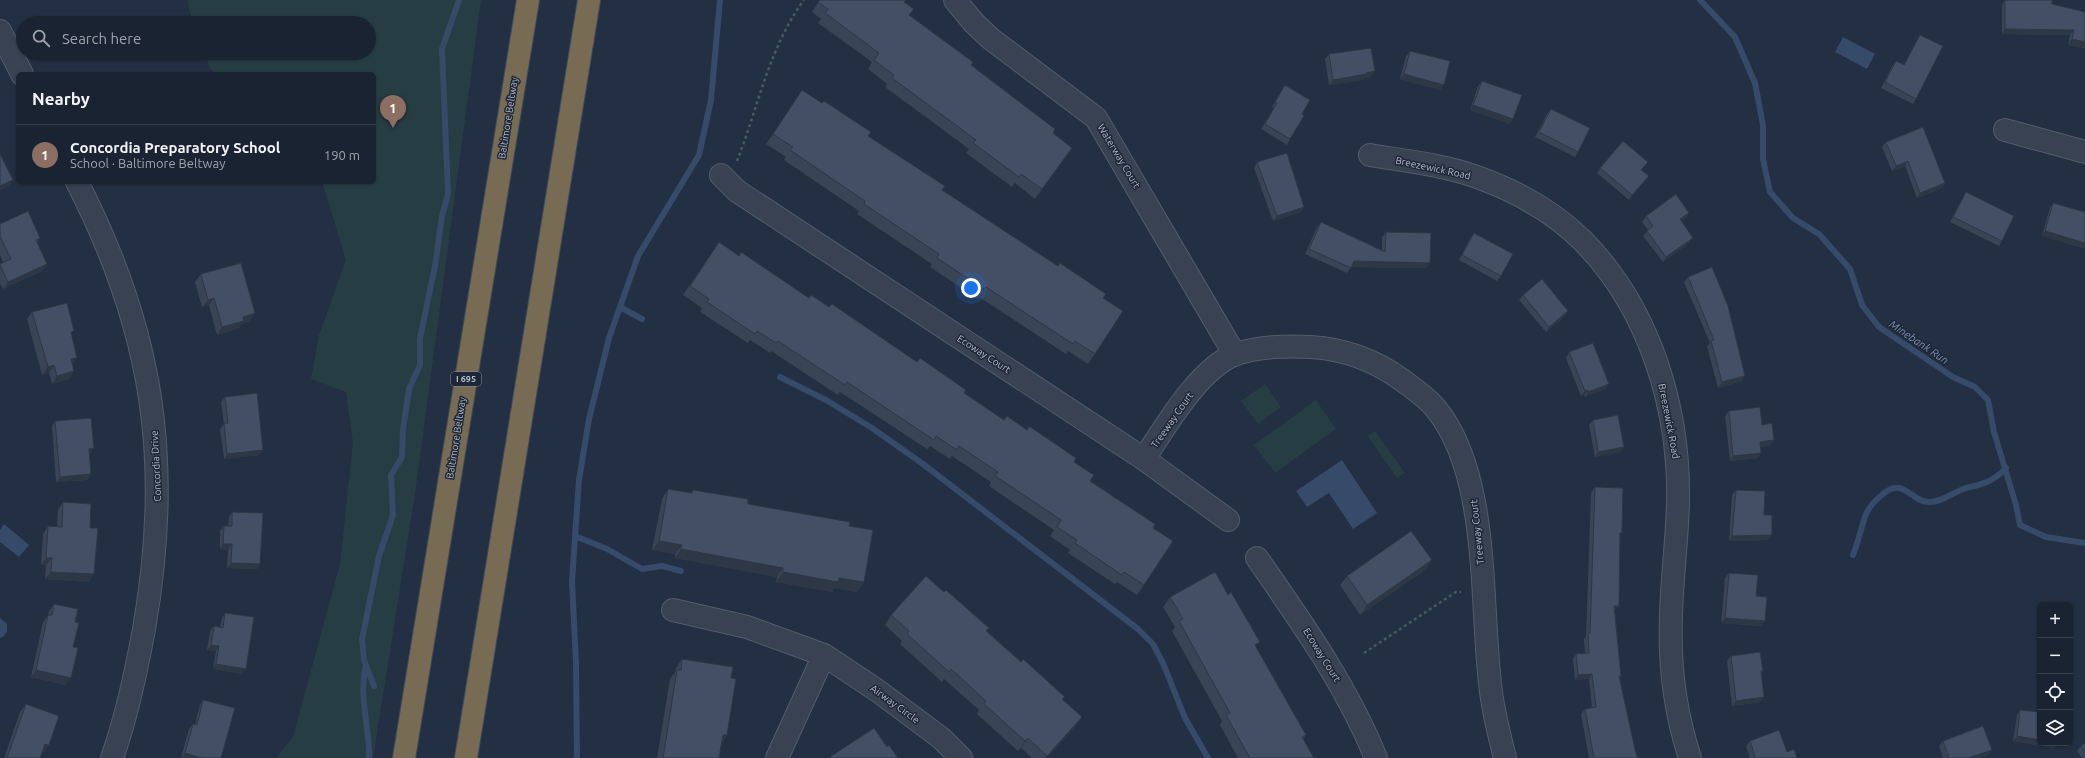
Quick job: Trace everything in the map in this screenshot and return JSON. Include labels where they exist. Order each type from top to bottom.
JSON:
[{"type":"highway","name":"Baltimore Beltway","points":[[404,758],[528,0]]},
{"type":"highway","points":[[466,758],[589,0]]},
{"type":"highway","points":[[477,758],[494,583]]},
{"type":"street","name":"Waterway Court","points":[[954,0],[974,23],[991,39],[1096,118],[1235,355]]},
{"type":"street","points":[[0,31],[21,72]]},
{"type":"street","points":[[2005,130],[2085,152]]},
{"type":"street","name":"Breezewick Road","points":[[1370,155],[1449,169],[1470,175],[1504,188],[1534,203],[1560,221],[1584,241],[1624,295],[1641,325],[1654,356],[1666,393],[1677,462],[1678,503],[1670,615],[1670,649],[1678,712],[1690,758]]},
{"type":"street","name":"Ecoway Court","points":[[728,182],[1144,459],[1228,520]]},
{"type":"street","name":"Concordia Drive","points":[[78,184],[106,244],[126,293],[140,341],[151,397],[157,453],[158,502],[155,556],[148,605],[129,702],[112,758]]},
{"type":"street","name":"Treeway Court","points":[[1144,459],[1179,406],[1199,382],[1235,355],[1266,348],[1294,346],[1325,348],[1355,355],[1389,370],[1417,391],[1437,410],[1452,434],[1465,465],[1476,508],[1489,674],[1494,714],[1505,758]]},
{"type":"street","name":"Ecoway Court","points":[[1257,558],[1338,679],[1363,726],[1376,758]]},
{"type":"street","name":"Airway Circle","points":[[674,610],[747,627],[824,655],[885,696],[941,738],[962,758]]},
{"type":"street","points":[[777,758],[824,655]]},
{"type":"path","points":[[728,182],[741,152],[769,68],[787,28],[804,0]]},
{"type":"path","points":[[1364,653],[1456,592],[1466,591]]},
{"type":"green space","points":[[188,0],[481,0],[415,494],[373,758],[276,758],[293,737],[340,564],[353,443],[346,392],[311,379],[319,335],[346,260],[323,184],[376,184],[376,72],[214,72],[209,67],[207,60],[376,60],[376,16],[192,16]]},
{"type":"green space","points":[[1265,384],[1281,407],[1258,424],[1241,401]]},
{"type":"green space","points":[[1316,400],[1336,429],[1275,473],[1254,445]]},
{"type":"green space","points":[[1375,431],[1405,473],[1397,478],[1368,436]]},
{"type":"water","points":[[1843,37],[1875,54],[1867,69],[1835,52]]},
{"type":"water","points":[[1342,460],[1377,513],[1353,529],[1329,493],[1307,507],[1296,491]]},
{"type":"water","points":[[4,524],[29,545],[19,557],[0,542],[0,530]]},
{"type":"water","points":[[0,618],[7,624],[7,632],[0,638]]},
{"type":"building","points":[[820,0],[906,0],[904,2],[914,9],[909,15],[973,62],[971,65],[1055,129],[1053,133],[1072,148],[1042,189],[1021,174],[1019,177],[973,143],[976,140],[892,78],[894,75],[874,60],[879,53],[825,13],[828,9],[818,2]]},
{"type":"building","points":[[2005,0],[2052,0],[2052,4],[2085,12],[2085,42],[2072,39],[2074,30],[2005,29]]},
{"type":"building","points":[[1920,35],[1943,46],[1916,99],[1885,82],[1896,61],[1904,65]]},
{"type":"building","points":[[1371,48],[1375,71],[1333,80],[1329,54]]},
{"type":"building","points":[[1410,51],[1450,61],[1444,85],[1404,74]]},
{"type":"building","points":[[1482,81],[1522,95],[1513,119],[1473,105]]},
{"type":"building","points":[[1285,85],[1310,100],[1302,114],[1304,116],[1290,139],[1265,124]]},
{"type":"building","points":[[802,90],[822,103],[824,101],[871,132],[868,136],[945,186],[942,190],[1058,266],[1060,263],[1106,294],[1103,298],[1123,311],[1095,354],[1075,341],[1073,344],[986,287],[984,289],[937,258],[939,254],[864,204],[865,201],[790,150],[793,147],[773,134]]},
{"type":"building","points":[[1551,109],[1590,128],[1578,152],[1539,132]]},
{"type":"building","points":[[1923,127],[1945,183],[1920,193],[1908,161],[1896,166],[1886,142]]},
{"type":"building","points":[[1623,141],[1648,162],[1641,170],[1649,176],[1632,195],[1600,168]]},
{"type":"building","points":[[1287,153],[1304,207],[1277,216],[1257,162]]},
{"type":"building","points":[[0,154],[13,180],[0,186]]},
{"type":"building","points":[[1966,192],[2014,216],[2002,241],[1953,217]]},
{"type":"building","points":[[1676,194],[1689,213],[1680,219],[1693,238],[1666,257],[1647,231],[1653,226],[1646,216]]},
{"type":"building","points":[[2053,203],[2085,212],[2085,243],[2045,231]]},
{"type":"building","points":[[28,211],[40,238],[36,240],[47,264],[8,282],[0,264],[11,259],[0,236],[0,224]]},
{"type":"building","points":[[1321,222],[1385,252],[1386,232],[1431,233],[1430,263],[1354,261],[1351,268],[1309,249]]},
{"type":"building","points":[[1474,233],[1513,254],[1501,276],[1462,255]]},
{"type":"building","points":[[719,242],[739,256],[741,252],[809,298],[811,295],[829,307],[832,304],[917,362],[920,358],[966,390],[964,393],[1004,420],[1007,416],[1027,430],[1029,426],[1076,458],[1074,462],[1094,475],[1090,481],[1155,524],[1153,528],[1173,541],[1144,585],[1124,572],[1122,575],[1075,543],[1077,540],[1057,527],[1061,520],[995,476],[998,472],[959,446],[957,450],[936,436],[934,440],[847,382],[845,385],[778,341],[776,343],[757,331],[755,334],[707,302],[709,299],[690,286]]},
{"type":"building","points":[[241,263],[255,313],[243,317],[244,321],[222,327],[214,298],[208,300],[201,274]]},
{"type":"building","points":[[1712,267],[1728,306],[1745,376],[1722,382],[1711,341],[1714,340],[1688,277]]},
{"type":"building","points":[[1542,279],[1568,311],[1549,327],[1523,295]]},
{"type":"building","points":[[67,303],[74,331],[71,332],[77,358],[71,359],[74,371],[57,376],[54,365],[48,367],[32,312]]},
{"type":"building","points":[[1593,343],[1609,384],[1588,392],[1588,390],[1585,391],[1569,352]]},
{"type":"building","points":[[257,393],[263,450],[227,454],[224,423],[228,423],[225,397]]},
{"type":"building","points":[[1760,407],[1762,425],[1772,423],[1774,440],[1760,442],[1761,453],[1733,456],[1729,411]]},
{"type":"building","points":[[1618,415],[1624,447],[1598,452],[1593,420]]},
{"type":"building","points":[[91,418],[94,448],[89,449],[91,474],[60,477],[55,421]]},
{"type":"building","points":[[1595,487],[1623,488],[1622,533],[1620,533],[1619,606],[1614,606],[1621,676],[1619,676],[1638,758],[1594,758],[1585,709],[1596,707],[1592,674],[1578,675],[1576,654],[1589,653],[1588,634],[1590,633]]},
{"type":"building","points":[[668,489],[692,493],[693,490],[748,499],[748,504],[850,522],[849,526],[873,530],[864,582],[839,578],[838,582],[783,572],[783,568],[681,549],[682,545],[659,541]]},
{"type":"building","points":[[1736,490],[1765,491],[1764,515],[1772,515],[1772,535],[1732,536]]},
{"type":"building","points":[[63,502],[91,504],[90,528],[98,528],[94,574],[51,572],[52,558],[46,558],[48,526],[62,527]]},
{"type":"building","points":[[232,512],[263,513],[260,564],[231,563],[232,544],[223,544],[224,526],[232,526]]},
{"type":"building","points":[[1411,531],[1432,560],[1367,605],[1347,576]]},
{"type":"building","points":[[1215,572],[1228,595],[1231,592],[1260,642],[1255,645],[1306,735],[1302,737],[1314,758],[1250,758],[1226,715],[1230,713],[1179,621],[1183,619],[1170,597]]},
{"type":"building","points":[[1729,573],[1758,575],[1756,596],[1767,597],[1765,621],[1725,618]]},
{"type":"building","points":[[926,576],[944,592],[946,590],[989,628],[986,631],[1021,662],[1023,659],[1065,697],[1062,699],[1082,717],[1047,756],[1028,738],[1025,741],[984,704],[986,701],[951,669],[949,672],[907,634],[909,631],[891,615]]},
{"type":"building","points":[[54,604],[78,609],[75,622],[79,623],[73,647],[78,648],[71,678],[36,670],[48,615],[52,615]]},
{"type":"building","points":[[225,613],[254,617],[246,669],[216,664],[219,646],[211,645],[214,626],[223,628]]},
{"type":"building","points":[[1760,652],[1763,671],[1761,671],[1764,697],[1736,701],[1731,656]]},
{"type":"building","points":[[682,659],[733,667],[731,678],[736,679],[727,735],[723,735],[719,758],[663,758],[677,670],[681,670]]},
{"type":"building","points":[[203,700],[235,708],[221,758],[202,758],[185,753],[193,724],[197,725]]},
{"type":"building","points":[[26,704],[59,716],[49,745],[45,744],[40,758],[7,758]]},
{"type":"building","points":[[2020,710],[2037,712],[2037,739],[2017,736]]},
{"type":"building","points":[[1983,726],[1992,750],[1968,758],[1949,758],[1943,741]]},
{"type":"building","points":[[874,728],[887,747],[889,745],[898,758],[830,757]]},
{"type":"building","points":[[1779,730],[1787,752],[1794,749],[1797,758],[1753,758],[1755,756],[1750,741]]},
{"type":"building","points":[[2085,743],[2085,752],[2081,746]]},
{"type":"waterway","points":[[374,686],[364,660],[362,639],[379,556],[393,515],[391,475],[402,457],[403,429],[409,389],[420,365],[420,338],[435,266],[442,216],[448,194],[442,49],[459,0]]},
{"type":"waterway","points":[[577,758],[576,663],[572,581],[579,480],[589,419],[609,338],[638,256],[699,155],[711,100],[720,0]]},
{"type":"waterway","name":"Minebank Run","points":[[1700,0],[1735,37],[1755,83],[1763,125],[1763,159],[1770,192],[1793,218],[1819,234],[1850,269],[1862,305],[1879,327],[1953,377],[1975,387],[1988,400],[1994,432],[2016,505],[2020,525],[2046,537],[2085,543]]},
{"type":"waterway","points":[[620,307],[642,319]]},
{"type":"waterway","points":[[780,377],[826,400],[872,428],[923,464],[1138,629],[1153,644],[1163,663],[1185,718],[1208,758]]},
{"type":"waterway","points":[[1853,555],[1868,510],[1875,501],[1889,490],[1894,488],[1903,489],[1920,500],[1934,502],[1966,488],[1988,482],[2006,468]]},
{"type":"waterway","points":[[575,536],[607,549],[642,569],[662,566],[681,571]]},
{"type":"waterway","points":[[366,666],[363,688],[369,758]]},
{"type":"place","name":"Concordia Preparatory School","points":[[393,128]]}]
